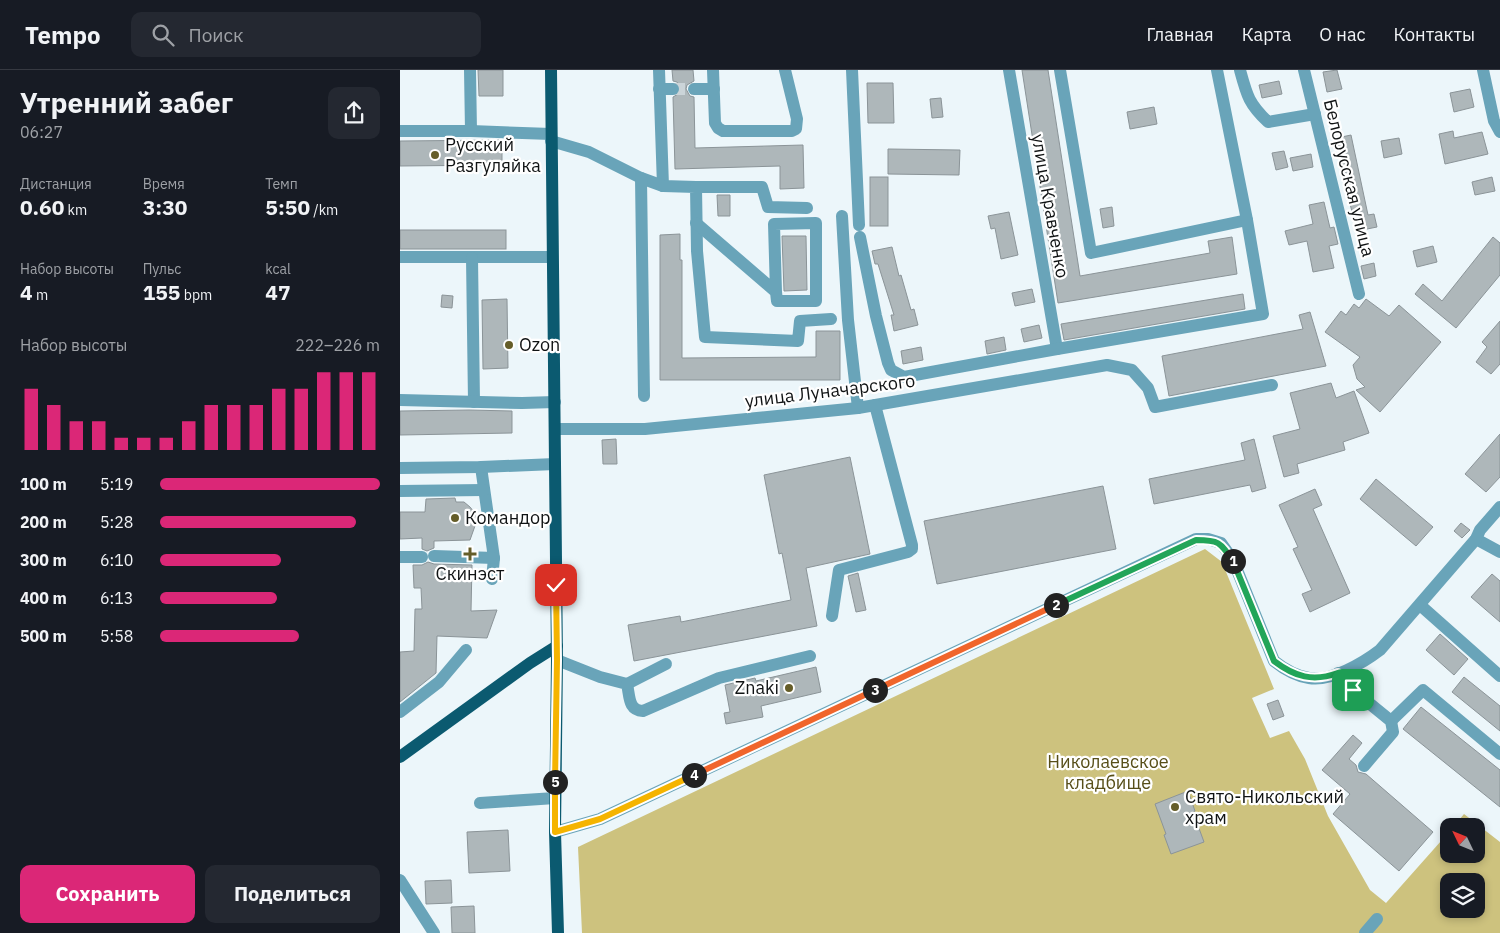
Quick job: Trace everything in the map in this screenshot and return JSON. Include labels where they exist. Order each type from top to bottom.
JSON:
[{"type":"main road","points":[[551,70],[557,646],[555,832],[558,933]]},
{"type":"main road","points":[[400,757],[530,662],[557,646]]},
{"type":"street","points":[[470,70],[471,131]]},
{"type":"street","points":[[658,70],[663,186]]},
{"type":"street","points":[[714,70],[715,123],[718,128],[723,131],[792,131],[796,129],[797,119],[785,70]]},
{"type":"street","name":"улица Луначарского","points":[[852,70],[860,231],[876,316],[888,363],[891,370],[904,377],[1263,314],[1247,220]]},
{"type":"street","name":"улица Кравченко","points":[[1008,70],[1057,349]]},
{"type":"street","points":[[1060,70],[1091,253],[1247,220],[1217,70]]},
{"type":"street","points":[[1240,70],[1246,92],[1254,109],[1268,122],[1315,114]]},
{"type":"street","name":"Белорусская улица","points":[[1304,70],[1359,294]]},
{"type":"street","points":[[1483,70],[1494,121],[1500,132]]},
{"type":"street","points":[[659,89],[673,89]]},
{"type":"street","points":[[694,89],[714,89]]},
{"type":"street","points":[[400,131],[471,131],[551,137],[663,186],[762,186],[768,208],[807,208]]},
{"type":"street","points":[[641,178],[644,396]]},
{"type":"street","points":[[696,187],[697,251],[705,337],[798,341],[800,320],[831,319]]},
{"type":"street","points":[[842,216],[848,320],[858,408]]},
{"type":"street","points":[[696,223],[776,292],[777,300],[816,301],[816,223],[774,224],[776,292]]},
{"type":"street","points":[[400,257],[552,257]]},
{"type":"street","points":[[472,258],[474,402]]},
{"type":"street","name":"улица Луначарского","points":[[555,429],[645,429],[858,408],[1108,365],[1132,370],[1148,388],[1155,407],[1272,385]]},
{"type":"street","points":[[400,400],[555,402]]},
{"type":"street","points":[[832,616],[839,570],[908,552],[912,549],[875,405]]},
{"type":"street","points":[[400,468],[555,464]]},
{"type":"street","points":[[481,467],[494,558],[492,579]]},
{"type":"street","points":[[400,491],[484,490]]},
{"type":"street","points":[[555,832],[600,819],[1196,540],[1221,543],[1233,560],[1274,661],[1287,670],[1309,678],[1328,677],[1369,658],[1380,650],[1476,540],[1480,530],[1500,507]]},
{"type":"street","points":[[1476,540],[1500,552]]},
{"type":"street","points":[[400,557],[494,558]]},
{"type":"street","points":[[1420,605],[1500,676]]},
{"type":"street","points":[[400,712],[439,682],[466,650]]},
{"type":"street","points":[[627,684],[632,707],[643,711],[720,678],[810,656]]},
{"type":"street","points":[[557,660],[600,677],[627,684],[666,664]]},
{"type":"street","points":[[1338,673],[1353,690],[1391,721],[1393,732],[1364,766]]},
{"type":"street","points":[[1391,721],[1423,690],[1500,754]]},
{"type":"street","points":[[480,803],[555,798]]},
{"type":"street","points":[[400,880],[434,933]]},
{"type":"street","points":[[1365,933],[1377,919]]},
{"type":"green space","name":"Николаевское кладбище","points":[[1205,549],[1222,562],[1274,689],[1252,698],[1270,738],[1289,731],[1305,759],[1328,816],[1370,890],[1386,903],[1440,842],[1440,863],[1485,863],[1485,830],[1500,842],[1500,933],[582,933],[578,847]]},
{"type":"green space","name":"Николаевское кладбище","points":[[1464,814],[1469,818],[1461,818]]},
{"type":"building","points":[[478,70],[503,70],[503,96],[479,96]]},
{"type":"building","points":[[672,70],[693,70],[694,81],[687,85],[686,89],[690,96],[694,97],[695,148],[803,145],[804,188],[780,189],[780,166],[675,169],[673,97],[680,93],[681,89],[677,82],[673,81]]},
{"type":"building","points":[[1022,70],[1048,70],[1080,276],[1210,253],[1208,241],[1232,237],[1237,274],[1058,303]]},
{"type":"building","points":[[1337,70],[1342,89],[1327,92],[1323,72]]},
{"type":"building","points":[[1279,81],[1282,94],[1262,98],[1259,85]]},
{"type":"building","points":[[867,83],[893,83],[894,123],[868,123]]},
{"type":"building","points":[[1470,89],[1474,107],[1454,112],[1450,93]]},
{"type":"building","points":[[941,98],[943,117],[932,118],[930,99]]},
{"type":"building","points":[[1154,107],[1157,124],[1130,129],[1127,112]]},
{"type":"building","points":[[1453,131],[1454,138],[1482,132],[1488,154],[1445,164],[1439,134]]},
{"type":"building","points":[[1351,135],[1368,215],[1374,214],[1377,227],[1357,231],[1337,138]]},
{"type":"building","points":[[1399,138],[1402,154],[1384,158],[1381,141]]},
{"type":"building","points":[[502,140],[502,165],[400,166],[400,141]]},
{"type":"building","points":[[888,149],[960,150],[959,175],[888,174]]},
{"type":"building","points":[[1284,151],[1288,167],[1276,170],[1272,153]]},
{"type":"building","points":[[1311,154],[1313,167],[1293,171],[1290,158]]},
{"type":"building","points":[[870,177],[888,177],[888,226],[870,226]]},
{"type":"building","points":[[1492,177],[1495,191],[1475,195],[1472,182]]},
{"type":"building","points":[[717,195],[730,195],[730,216],[718,216]]},
{"type":"building","points":[[1324,202],[1330,228],[1334,227],[1338,244],[1329,246],[1334,268],[1313,272],[1307,241],[1289,245],[1285,231],[1313,224],[1309,205]]},
{"type":"building","points":[[1112,207],[1114,226],[1103,228],[1100,209]]},
{"type":"building","points":[[1009,212],[1018,255],[1001,259],[995,228],[991,229],[988,216]]},
{"type":"building","points":[[400,230],[506,230],[506,249],[400,249]]},
{"type":"building","points":[[680,234],[680,260],[682,260],[682,358],[816,357],[816,331],[840,331],[840,380],[660,380],[660,235]]},
{"type":"building","points":[[782,236],[806,236],[807,290],[784,291]]},
{"type":"building","points":[[1493,237],[1500,243],[1500,275],[1456,328],[1415,294],[1423,284],[1442,301]]},
{"type":"building","points":[[1433,246],[1437,262],[1417,267],[1413,251]]},
{"type":"building","points":[[892,247],[899,276],[901,275],[911,310],[914,309],[918,325],[894,331],[891,315],[894,315],[872,251]]},
{"type":"building","points":[[1374,263],[1376,276],[1364,279],[1361,266]]},
{"type":"building","points":[[1032,289],[1035,302],[1015,306],[1012,293]]},
{"type":"building","points":[[1243,294],[1245,309],[1064,340],[1061,324]]},
{"type":"building","points":[[442,295],[453,296],[452,308],[441,307]]},
{"type":"building","points":[[507,299],[508,368],[483,369],[482,300]]},
{"type":"building","points":[[1366,299],[1389,316],[1399,305],[1441,342],[1380,412],[1356,390],[1365,387],[1357,379],[1353,365],[1360,357],[1325,332],[1341,311],[1346,315],[1354,304],[1359,308]]},
{"type":"building","points":[[1310,312],[1326,366],[1169,396],[1162,356],[1303,329],[1299,315]]},
{"type":"building","points":[[1500,321],[1500,364],[1491,374],[1476,362],[1487,347],[1482,342]]},
{"type":"building","points":[[1039,325],[1042,338],[1024,342],[1021,329]]},
{"type":"building","points":[[1004,337],[1006,350],[987,354],[985,341]]},
{"type":"building","points":[[921,347],[923,360],[903,364],[901,351]]},
{"type":"building","points":[[1331,383],[1336,398],[1354,391],[1369,433],[1343,442],[1345,450],[1297,464],[1299,473],[1284,477],[1273,436],[1300,429],[1290,393]]},
{"type":"building","points":[[400,411],[512,411],[512,433],[400,435]]},
{"type":"building","points":[[1500,434],[1500,477],[1486,492],[1465,474]]},
{"type":"building","points":[[616,439],[617,464],[603,464],[602,440]]},
{"type":"building","points":[[1254,439],[1266,488],[1252,492],[1250,485],[1154,504],[1149,479],[1245,460],[1241,443]]},
{"type":"building","points":[[850,457],[870,554],[806,568],[817,626],[634,661],[628,625],[680,616],[681,622],[791,600],[782,553],[779,554],[764,475]]},
{"type":"building","points":[[1376,479],[1433,527],[1416,546],[1360,499]]},
{"type":"building","points":[[1103,486],[1116,549],[937,584],[924,521]]},
{"type":"building","points":[[1315,489],[1322,505],[1313,509],[1350,593],[1310,612],[1302,594],[1312,590],[1293,549],[1298,547],[1279,505]]},
{"type":"building","name":"Командор","points":[[455,498],[456,502],[464,502],[475,513],[476,523],[470,540],[434,541],[434,548],[427,551],[422,549],[422,538],[400,539],[400,512],[425,512],[426,499]]},
{"type":"building","points":[[1461,523],[1470,530],[1462,538],[1454,531]]},
{"type":"building","points":[[428,562],[434,564],[472,565],[471,611],[497,610],[487,638],[437,636],[436,673],[400,702],[400,652],[414,651],[415,609],[422,609],[421,588],[414,588],[413,565],[422,565]]},
{"type":"building","points":[[858,573],[866,610],[856,612],[848,576]]},
{"type":"building","points":[[1492,574],[1500,581],[1500,622],[1471,597]]},
{"type":"building","points":[[1440,634],[1468,659],[1454,675],[1426,650]]},
{"type":"building","points":[[816,667],[821,692],[761,706],[763,717],[726,724],[724,713],[730,712],[725,685],[755,678],[756,681]]},
{"type":"building","points":[[1464,677],[1500,706],[1500,731],[1452,692]]},
{"type":"building","points":[[1278,700],[1284,716],[1273,720],[1267,704]]},
{"type":"building","points":[[1421,707],[1500,770],[1500,807],[1403,729]]},
{"type":"building","points":[[1353,735],[1362,743],[1349,759],[1356,765],[1358,772],[1366,774],[1433,832],[1399,871],[1333,814],[1350,794],[1322,770]]},
{"type":"building","points":[[1188,791],[1195,811],[1193,812],[1204,842],[1171,854],[1155,804]]},
{"type":"building","points":[[508,830],[510,871],[469,873],[467,832]]},
{"type":"building","points":[[451,880],[452,903],[426,904],[425,881]]},
{"type":"building","points":[[474,906],[475,933],[452,933],[451,907]]},
{"type":"tunnel","points":[[673,89],[694,89]]},
{"type":"place","name":"Русский Разгуляйка","points":[[435,155]]},
{"type":"place","name":"Ozon","points":[[509,345]]},
{"type":"place","name":"Командор","points":[[455,518]]},
{"type":"place","name":"Скинэст","points":[[470,554]]},
{"type":"place","name":"Znaki","points":[[789,688]]},
{"type":"place","name":"Свято-Никольский храм","points":[[1175,807]]},
{"type":"route","points":[[556,585],[555,832],[600,819],[1196,540],[1221,543],[1233,560],[1274,661],[1287,670],[1309,678],[1328,677],[1338,673],[1353,690]]}]
